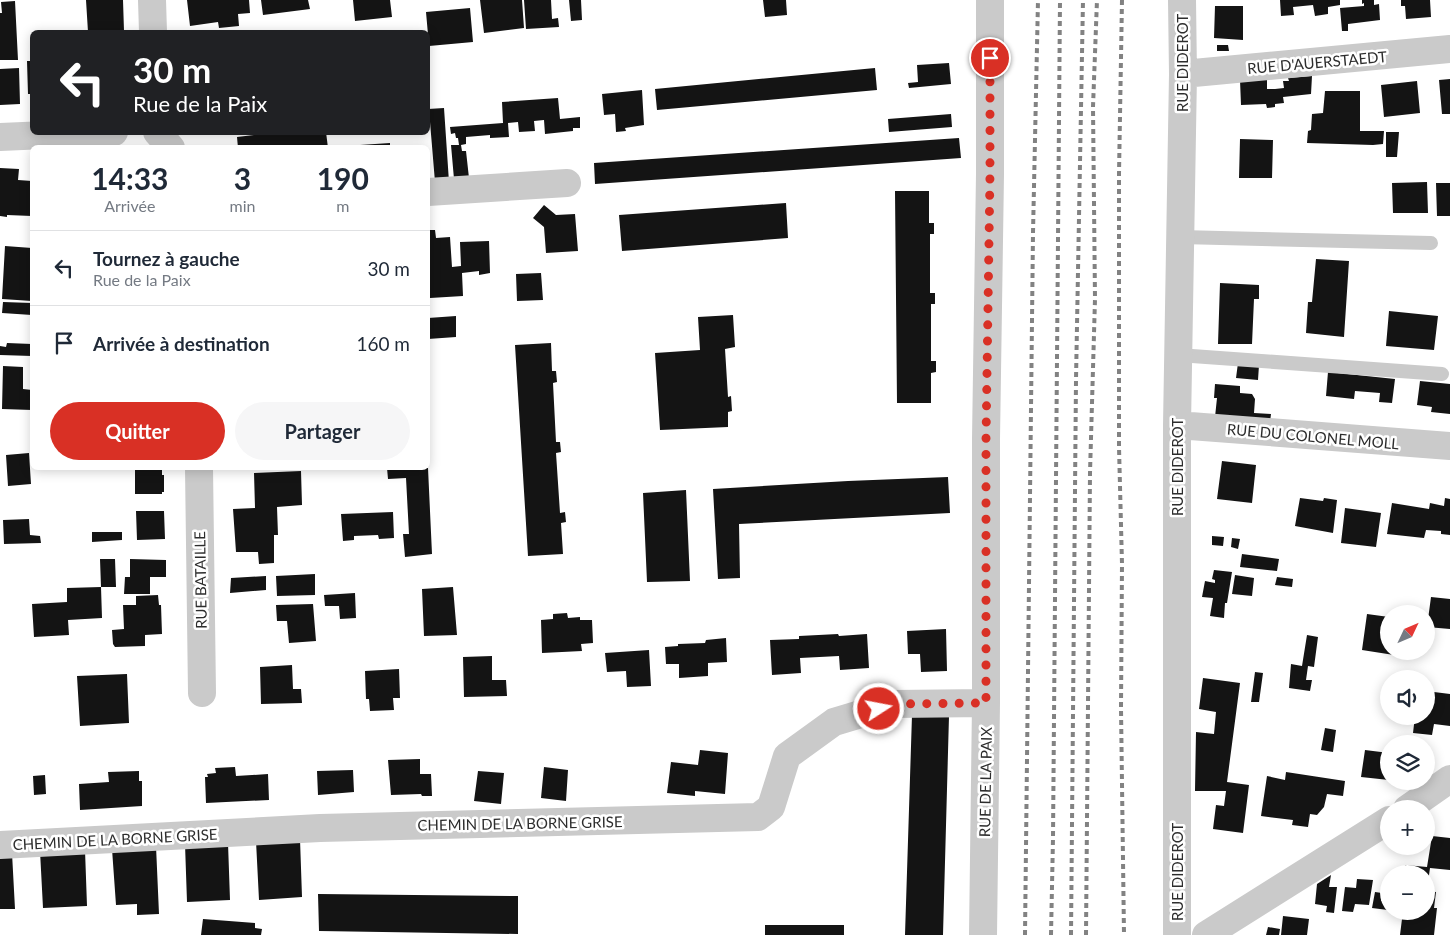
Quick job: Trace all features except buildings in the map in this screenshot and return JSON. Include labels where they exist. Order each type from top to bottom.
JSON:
[{"type":"street","points":[[152,0],[153,30]]},
{"type":"street","name":"RUE DE LA PAIX","points":[[983,935],[990,0]]},
{"type":"street","name":"RUE DIDEROT","points":[[1177,935],[1177,425],[1183,74],[1182,0]]},
{"type":"street","name":"RUE D'AUERSTAEDT","points":[[1183,74],[1450,49]]},
{"type":"street","points":[[0,137],[66,141],[98,135]]},
{"type":"street","points":[[160,135],[168,145]]},
{"type":"street","points":[[430,192],[567,183]]},
{"type":"street","name":"RUE DU COLONEL MOLL","points":[[1177,425],[1450,446]]},
{"type":"street","name":"RUE BATAILLE","points":[[199,470],[202,693]]},
{"type":"street","name":"CHEMIN DE LA BORNE GRISE","points":[[0,845],[320,828],[758,817],[771,807],[787,756],[834,722],[894,704],[986,703]]},
{"type":"street","points":[[1419,800],[1450,778]]},
{"type":"street","points":[[1206,935],[1380,826]]},
{"type":"lane","points":[[1180,238],[1431,243]]},
{"type":"lane","points":[[1178,355],[1442,374]]},
{"type":"railway","points":[[1025,935],[1033,233],[1038,0]]},
{"type":"railway","points":[[1051,935],[1060,0]]},
{"type":"railway","points":[[1071,935],[1076,380],[1083,0]]},
{"type":"railway","points":[[1086,935],[1090,473],[1095,299],[1093,107],[1097,0]]},
{"type":"railway","points":[[1122,0],[1119,174],[1119,447],[1122,564],[1121,708],[1124,935]]},
{"type":"route","points":[[879,709],[894,704],[986,703],[986,440],[990,58]]}]
